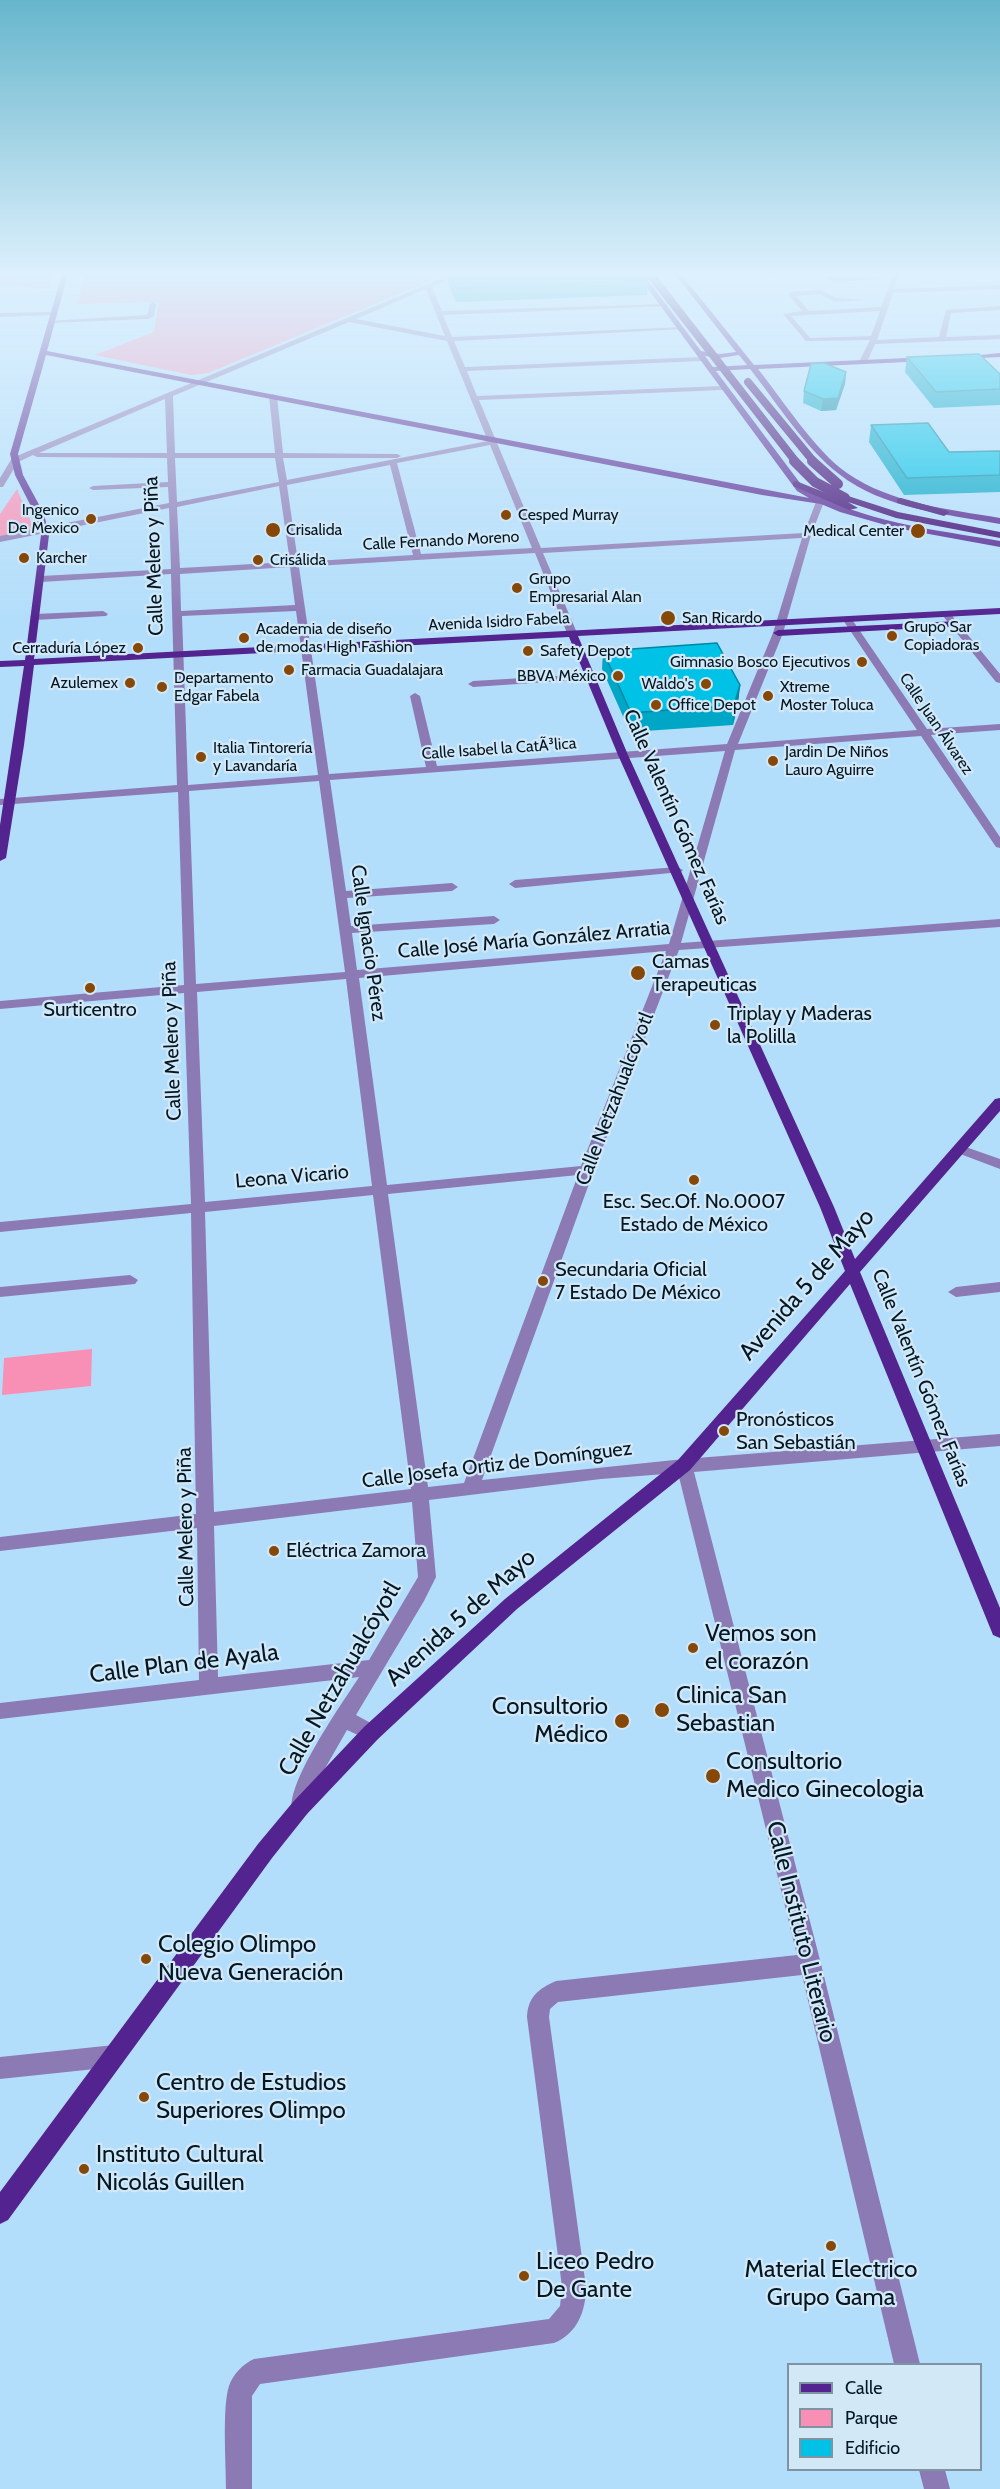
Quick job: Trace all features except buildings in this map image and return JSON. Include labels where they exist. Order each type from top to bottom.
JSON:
[{"type":"highway","points":[[740,390],[797,464],[815,482],[845,498],[896,514]]},
{"type":"highway","points":[[755,390],[821,471],[856,493],[896,507],[1000,527]]},
{"type":"highway","points":[[796,484],[849,507],[1000,535]]},
{"type":"highway","points":[[901,501],[984,524]]},
{"type":"main road","points":[[0,858],[5,801],[36,617],[45,530],[15,460],[33,390]]},
{"type":"main road","points":[[242,390],[493,441],[820,502],[861,516],[1000,544]]},
{"type":"main road","points":[[724,390],[796,484],[820,502]]},
{"type":"main road","points":[[772,390],[825,458],[846,477],[869,490],[901,501],[1000,521]]},
{"type":"main road","points":[[744,417],[767,422],[793,418]]},
{"type":"main road","name":"Avenida Isidro Fabela","points":[[0,673],[29,667],[779,628],[848,620],[1000,611]]},
{"type":"main road","name":"Avenida Isidro Fabela","points":[[779,628],[856,630],[1000,621]]},
{"type":"main road","name":"Calle Valentín Gómez Farías","points":[[574,638],[623,755],[677,870],[853,1271],[1000,1629]]},
{"type":"main road","name":"Avenida Isidro Fabela","points":[[0,664],[29,667]]},
{"type":"main road","name":"Avenida 5 de Mayo","points":[[0,2212],[265,1851],[300,1808],[371,1733],[510,1604],[684,1465],[1000,1102]]},
{"type":"street","points":[[0,485],[3,473],[15,460],[180,390]]},
{"type":"street","name":"Calle Valentín Gómez Farías","points":[[471,390],[574,638]]},
{"type":"street","points":[[474,398],[669,390]]},
{"type":"street","name":"Calle Melero y Piña","points":[[169,395],[175,614],[198,1208],[209,1687]]},
{"type":"street","name":"Calle Ignacio Pérez","points":[[273,396],[279,455],[352,976],[420,1495],[427,1576]]},
{"type":"street","points":[[0,539],[493,441]]},
{"type":"street","points":[[28,455],[378,454],[414,458]]},
{"type":"street","points":[[393,462],[418,558]]},
{"type":"street","points":[[105,488],[106,476]]},
{"type":"street","points":[[93,488],[171,484]]},
{"type":"street","name":"Calle Netzahualcóyotl","points":[[470,1490],[587,1170],[674,947],[731,747],[779,628],[807,535],[820,502]]},
{"type":"street","name":"Calle Fernando Moreno","points":[[41,579],[807,535]]},
{"type":"street","points":[[175,614],[300,608]]},
{"type":"street","points":[[36,617],[103,614]]},
{"type":"street","points":[[946,614],[1000,680]]},
{"type":"street","name":"Calle Juan Álvarez","points":[[848,620],[1000,844]]},
{"type":"street","points":[[473,684],[590,677]]},
{"type":"street","points":[[415,696],[432,769]]},
{"type":"street","name":"Calle Isabel la CatÃ³lica","points":[[5,801],[1000,727]]},
{"type":"street","points":[[514,884],[677,870]]},
{"type":"street","points":[[340,896],[452,887]]},
{"type":"street","points":[[345,930],[494,920]]},
{"type":"street","name":"Calle José María González Arratia","points":[[0,1005],[674,947],[1000,923]]},
{"type":"street","points":[[960,1149],[1000,1164]]},
{"type":"street","name":"Leona Vicario","points":[[0,1227],[587,1170]]},
{"type":"street","points":[[0,1292],[130,1280]]},
{"type":"street","points":[[956,1292],[1000,1287]]},
{"type":"street","name":"Calle Josefa Ortiz de Domínguez","points":[[0,1544],[684,1465],[1000,1440]]},
{"type":"street","name":"Calle Instituto Literario","points":[[684,1465],[810,1964],[906,2363]]},
{"type":"street","name":"Calle Netzahualcóyotl","points":[[300,1808],[305,1785],[418,1596],[427,1576]]},
{"type":"street","name":"Calle Plan de Ayala","points":[[0,1711],[374,1667]]},
{"type":"street","points":[[343,1718],[371,1733]]},
{"type":"street","points":[[239,2489],[238,2396],[241,2387],[254,2372],[554,2331],[566,2322],[574,2306],[574,2287],[538,2017],[538,2007],[544,1997],[556,1992],[810,1964]]},
{"type":"street","points":[[0,2068],[114,2056]]},
{"type":"street","points":[[932,2471],[937,2489]]},
{"type":"green space","points":[[17,489],[34,529],[0,537],[0,514]]},
{"type":"green space","points":[[92,1349],[91,1386],[2,1395],[4,1358]]},
{"type":"place","name":"Cesped Murray","points":[[506,515]]},
{"type":"place","name":"Ingenico De Mexico","points":[[91,519]]},
{"type":"place","name":"Crisalida","points":[[273,530]]},
{"type":"place","name":"Medical Center","points":[[918,531]]},
{"type":"place","name":"Karcher","points":[[24,558]]},
{"type":"place","name":"Crisálida","points":[[258,560]]},
{"type":"place","name":"Grupo Empresarial Alan","points":[[517,588]]},
{"type":"place","name":"San Ricardo","points":[[668,618]]},
{"type":"place","name":"Grupo Sar Copiadoras","points":[[892,636]]},
{"type":"place","name":"Academia de diseño de modas High Fashion","points":[[244,638]]},
{"type":"place","name":"Cerraduría López","points":[[138,648]]},
{"type":"place","name":"Safety Depot","points":[[528,651]]},
{"type":"place","name":"Gimnasio Bosco Ejecutivos","points":[[862,662]]},
{"type":"place","name":"Farmacia Guadalajara","points":[[289,670]]},
{"type":"place","name":"BBVA México","points":[[618,676]]},
{"type":"place","name":"Azulemex","points":[[130,683]]},
{"type":"place","name":"Waldo's","points":[[706,684]]},
{"type":"place","name":"Departamento Edgar Fabela","points":[[162,687]]},
{"type":"place","name":"Xtreme Moster Toluca","points":[[768,696]]},
{"type":"place","name":"Office Depot","points":[[656,705]]},
{"type":"place","name":"Italia Tintorería y Lavandaría","points":[[201,757]]},
{"type":"place","name":"Jardin De Niños Lauro Aguirre","points":[[773,761]]},
{"type":"place","name":"Camas Terapeuticas","points":[[638,973]]},
{"type":"place","name":"Surticentro","points":[[90,988]]},
{"type":"place","name":"Triplay y Maderas la Polilla","points":[[715,1025]]},
{"type":"place","name":"Esc. Sec.Of. No.0007 Estado de México","points":[[694,1180]]},
{"type":"place","name":"Secundaria Oficial 7 Estado De México","points":[[543,1281]]},
{"type":"place","name":"Pronósticos San Sebastián","points":[[724,1431]]},
{"type":"place","name":"Eléctrica Zamora","points":[[274,1551]]},
{"type":"place","name":"Vemos son el corazón","points":[[693,1648]]},
{"type":"place","name":"Clinica San Sebastian","points":[[662,1710]]},
{"type":"place","name":"Consultorio Médico","points":[[622,1721]]},
{"type":"place","name":"Consultorio Medico Ginecologia","points":[[713,1776]]},
{"type":"place","name":"Colegio Olimpo Nueva Generación","points":[[146,1959]]},
{"type":"place","name":"Centro de Estudios Superiores Olimpo","points":[[144,2097]]},
{"type":"place","name":"Instituto Cultural Nicolás Guillen","points":[[84,2169]]},
{"type":"place","name":"Material Electrico Grupo Gama","points":[[831,2246]]},
{"type":"place","name":"Liceo Pedro De Gante","points":[[524,2276]]}]
